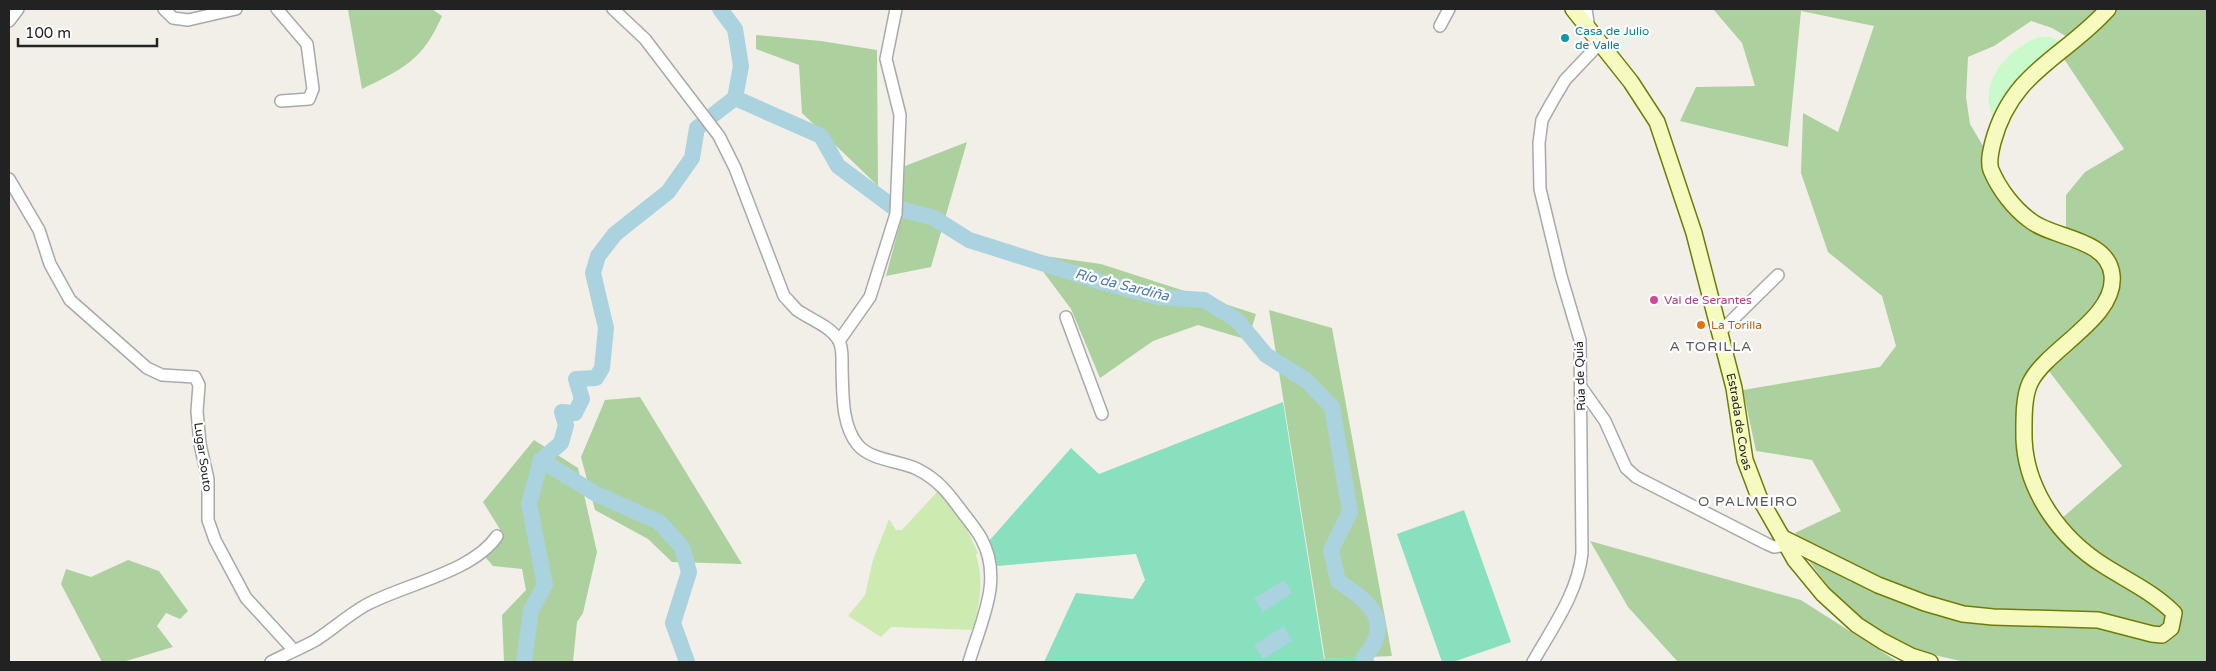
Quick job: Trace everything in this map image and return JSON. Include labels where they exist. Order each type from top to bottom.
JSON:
[{"type":"street","points":[[9,21],[18,9]]},
{"type":"street","points":[[164,9],[173,18],[188,20],[236,9]]},
{"type":"street","points":[[277,9],[307,44],[312,89],[310,99],[282,101]]},
{"type":"street","points":[[613,9],[645,39],[719,136],[735,168],[784,296],[797,309],[832,332],[839,341],[842,350],[843,402],[852,436],[858,446],[872,454],[911,466],[944,486],[980,537],[991,565],[991,585],[988,605],[969,662]]},
{"type":"street","points":[[839,341],[870,297],[896,214],[900,115],[886,59],[896,9]]},
{"type":"street","points":[[1440,26],[1449,9]]},
{"type":"street","name":"Estrada de Covas","points":[[1573,9],[1631,82],[1657,122],[1691,224],[1734,388],[1748,471],[1759,497],[1807,577],[1823,594],[1857,625],[1913,659],[1930,662]]},
{"type":"street","points":[[1586,9],[1589,28]]},
{"type":"street","points":[[1581,387],[1605,421],[1626,468],[1636,477],[1767,544],[1774,546],[1785,541],[1878,585],[1926,603],[1963,614],[1993,617],[2098,620],[2162,635],[2171,628],[2174,613],[2159,598],[2086,553],[2053,518],[2030,478],[2025,459],[2025,404],[2029,384],[2039,368],[2078,334],[2104,303],[2111,288],[2112,274],[2107,262],[2093,248],[2032,222],[2007,197],[1990,168],[1991,150],[2009,103],[2029,76],[2090,28],[2108,9]]},
{"type":"street","name":"Rúa de Quiá","points":[[1532,662],[1575,586],[1580,572],[1580,340],[1561,276],[1540,189],[1539,143],[1542,120],[1565,80],[1600,42]]},
{"type":"street","name":"Lugar Souto","points":[[9,179],[39,230],[50,264],[70,300],[146,368],[162,375],[195,377],[199,385],[197,411],[200,444],[208,479],[208,520],[215,540],[246,598],[290,646],[291,650]]},
{"type":"street","points":[[1720,332],[1778,275]]},
{"type":"street","points":[[1066,317],[1102,414]]},
{"type":"street","points":[[271,662],[291,650],[314,641],[374,601],[462,566],[491,545],[497,536]]},
{"type":"green space","points":[[432,9],[442,16],[435,31],[419,53],[400,69],[362,89],[348,10]]},
{"type":"green space","points":[[1713,9],[2102,9],[2069,38],[2052,28],[2031,21],[1994,46],[1968,57],[1966,97],[1970,124],[1986,151],[2005,201],[2099,259],[2107,270],[2102,299],[2022,398],[2043,508],[2167,614],[2167,621],[2162,628],[1944,605],[1806,546],[1795,533],[1841,511],[1812,460],[1756,451],[1743,390],[1880,367],[1896,346],[1882,296],[1828,252],[1801,173],[1803,113],[1838,132],[1874,26],[1801,11],[1788,147],[1680,121],[1696,87],[1755,86],[1742,43]]},
{"type":"green space","points":[[2113,9],[2207,9],[2207,662],[1965,662],[1912,650],[1867,625],[1833,593],[1806,557],[1900,601],[2098,625],[2162,641],[2174,636],[2180,622],[2095,555],[2061,519],[2122,466],[2045,366],[2080,335],[2114,269],[2066,232],[2066,195],[2085,172],[2124,149],[2062,56],[2092,36]]},
{"type":"green space","points":[[756,35],[821,41],[877,50],[878,186],[802,113],[799,65],[756,49]]},
{"type":"green space","points":[[2039,37],[2050,37],[2065,44],[1996,123],[1990,110],[1989,96],[1991,83],[1997,71],[2015,51]]},
{"type":"green space","points":[[967,142],[931,267],[886,276],[900,223],[905,166]]},
{"type":"green space","points":[[1030,254],[1101,264],[1256,314],[1248,340],[1198,325],[1153,341],[1100,378],[1071,309]]},
{"type":"green space","points":[[1269,310],[1332,328],[1392,656],[1325,659]]},
{"type":"green space","points":[[640,397],[742,564],[672,562],[648,539],[595,510],[581,457],[605,400]]},
{"type":"green space","points":[[1283,402],[1324,659],[1361,657],[1361,662],[1044,662],[1076,593],[1133,599],[1145,580],[1136,554],[997,566],[989,541],[1071,448],[1099,474]]},
{"type":"green space","points":[[534,440],[578,468],[597,552],[583,613],[577,622],[573,662],[504,662],[502,615],[526,590],[522,569],[493,566],[486,558],[501,531],[483,502]]},
{"type":"green space","points":[[938,491],[966,527],[978,553],[976,555],[980,574],[980,592],[973,630],[891,627],[881,637],[848,616],[865,595],[873,560],[889,519],[896,530],[902,530]]},
{"type":"green space","points":[[1464,510],[1511,642],[1453,662],[1442,662],[1397,534]]},
{"type":"green space","points":[[1590,541],[1801,600],[1898,662],[1678,662],[1628,607]]},
{"type":"green space","points":[[128,560],[159,571],[188,611],[180,619],[166,613],[157,626],[173,647],[123,662],[102,662],[61,584],[66,569],[91,577]]},
{"type":"water","points":[[1284,580],[1292,593],[1263,612],[1254,598]]},
{"type":"water","points":[[1284,626],[1292,641],[1263,659],[1254,645]]},
{"type":"waterway","name":"Río da Sardiña","points":[[720,9],[735,29],[741,66],[735,98],[821,136],[838,166],[893,207],[934,218],[969,240],[1105,283],[1159,297],[1204,300],[1237,320],[1266,355],[1307,381],[1332,407],[1350,512],[1331,550],[1338,581],[1368,605],[1378,623],[1373,645],[1364,658],[1366,662]]},
{"type":"waterway","points":[[713,115],[735,98]]},
{"type":"waterway","points":[[524,662],[531,610],[545,585],[529,504],[541,460],[561,443],[566,425],[562,412],[575,413],[582,399],[576,379],[596,378],[602,368],[606,328],[593,273],[598,256],[615,234],[668,192],[692,158],[697,128],[700,126]]},
{"type":"waterway","points":[[541,460],[596,494],[659,522],[682,547],[689,572],[673,623],[687,662]]},
{"type":"place","name":"Casa de Julio de Valle","points":[[1565,38]]},
{"type":"place","name":"Val de Serantes","points":[[1654,300]]},
{"type":"place","name":"La Torilla","points":[[1701,325]]},
{"type":"district","name":"A TORILLA","points":[[1711,346]]},
{"type":"district","name":"O PALMEIRO","points":[[1748,501]]}]
